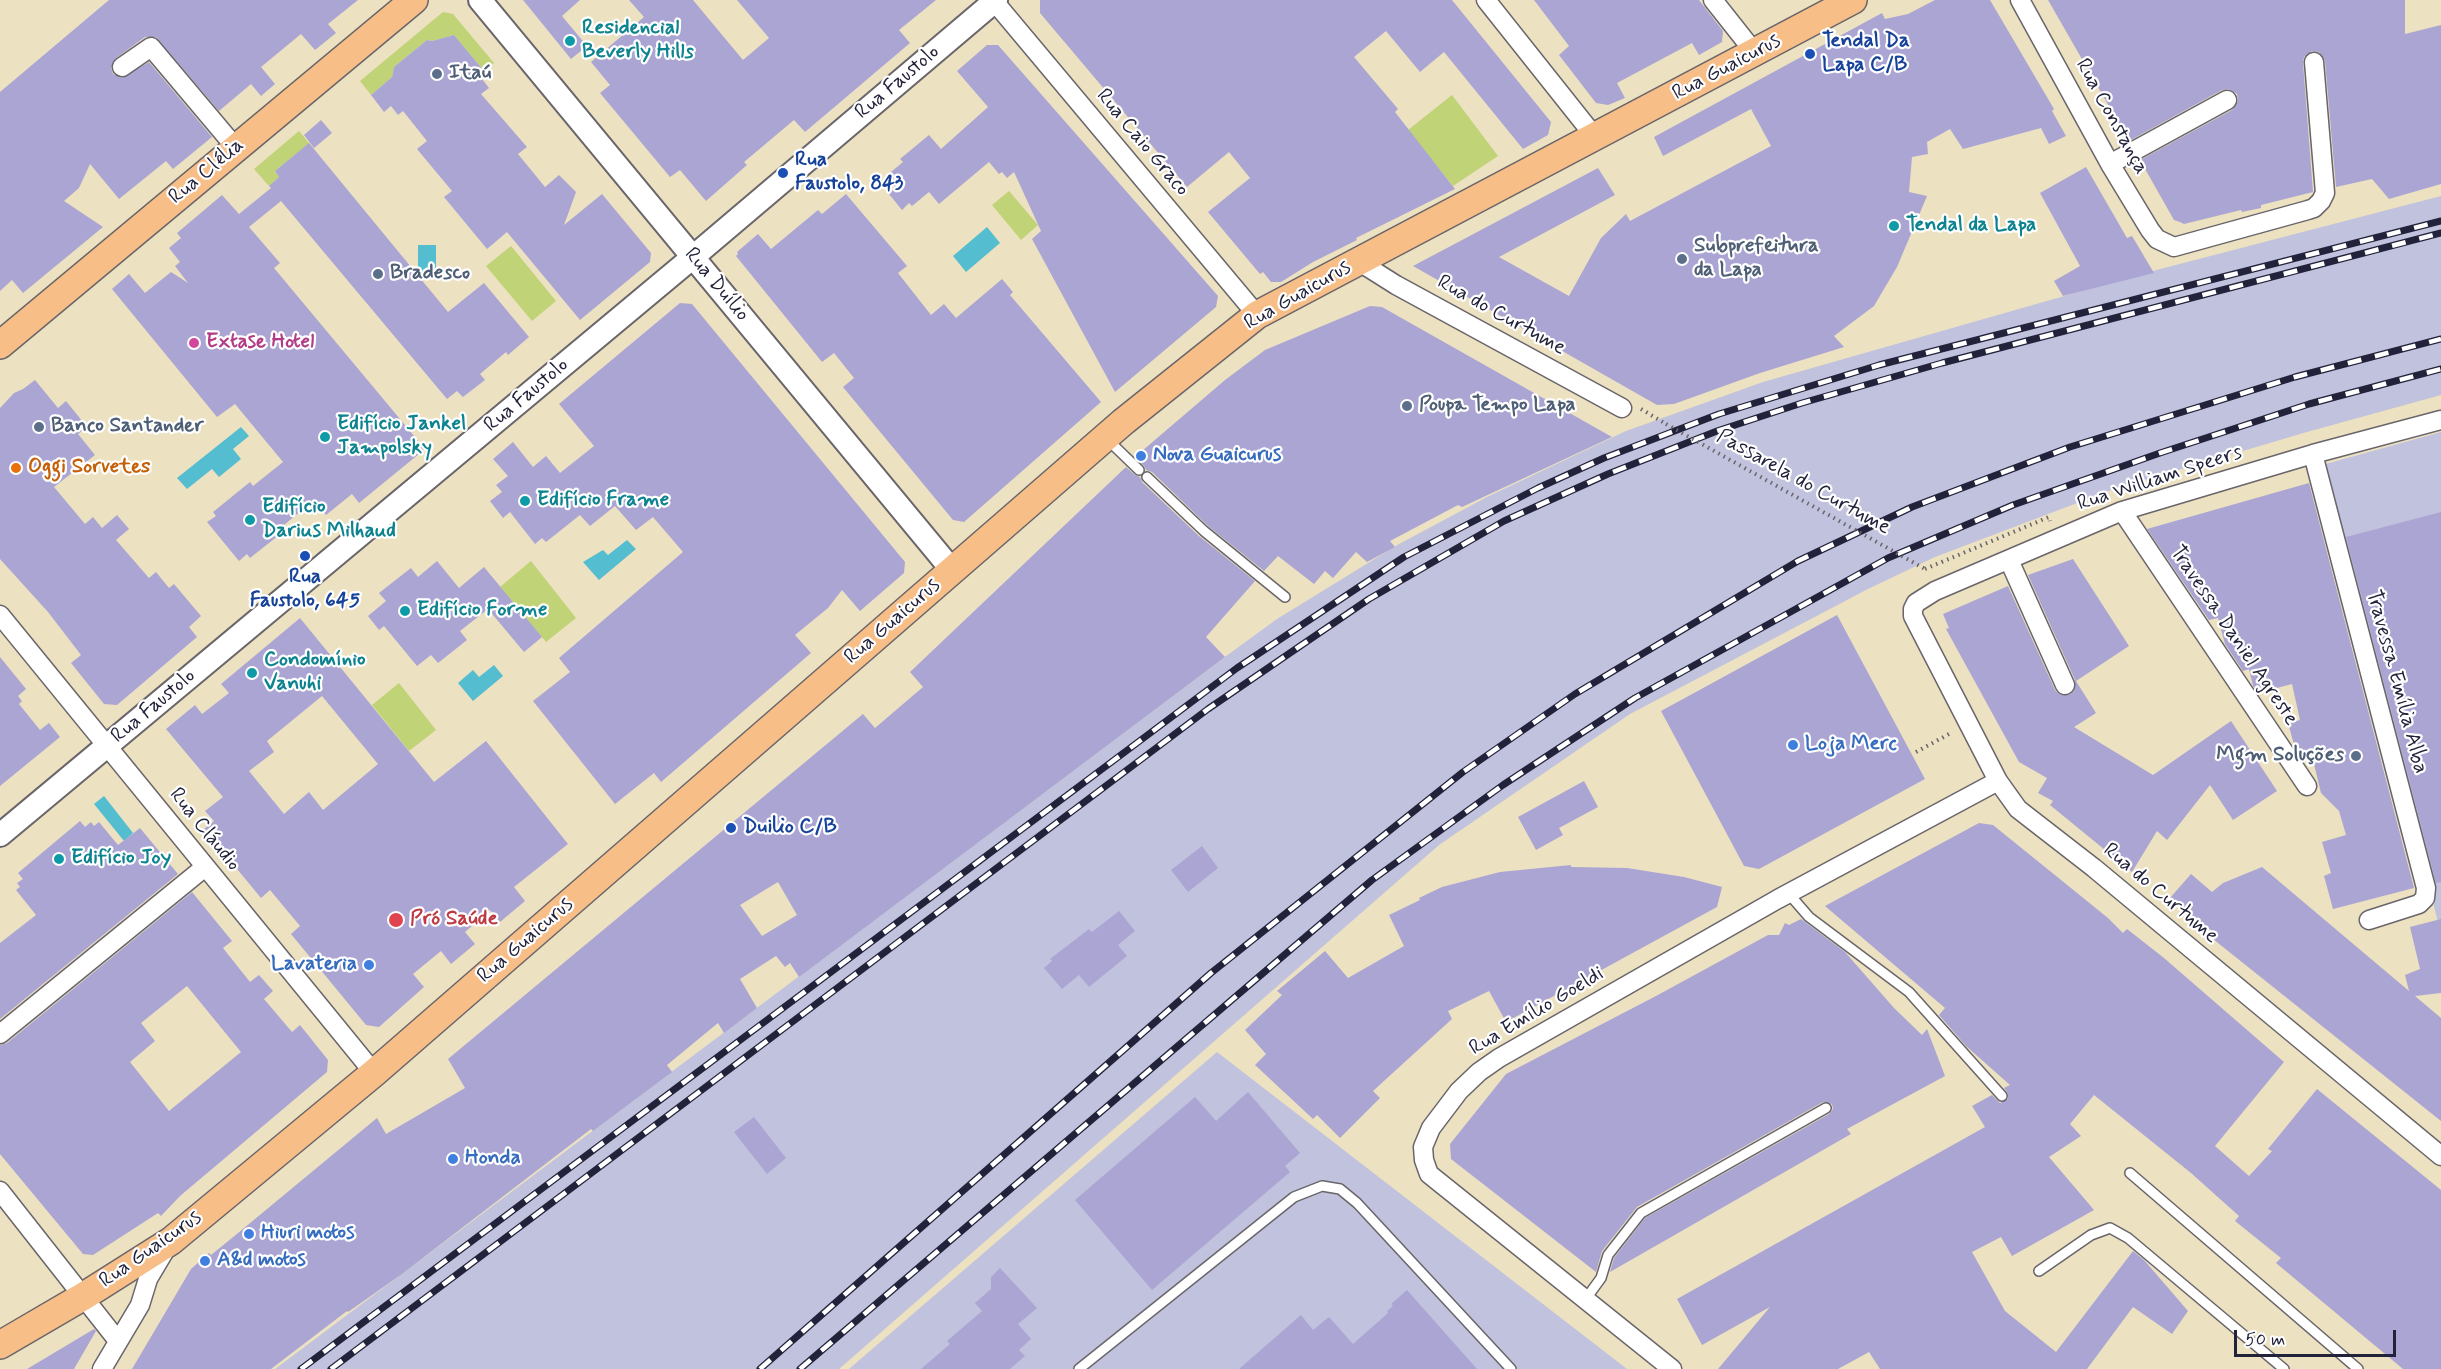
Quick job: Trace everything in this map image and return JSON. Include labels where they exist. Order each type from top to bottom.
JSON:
[{"type":"main road","name":"Rua Clélia","points":[[0,345],[414,0]]},
{"type":"main road","name":"Rua Guaicurus","points":[[0,1345],[171,1241],[374,1073],[1106,437],[1257,315],[1853,0]]},
{"type":"street","name":"Rua Duílio","points":[[480,0],[952,570]]},
{"type":"street","name":"Rua Faustolo","points":[[0,835],[693,257],[994,0]]},
{"type":"street","name":"Rua Caio Graco","points":[[994,0],[1257,315]]},
{"type":"street","points":[[1486,0],[1595,137]]},
{"type":"street","points":[[1713,0],[1755,53]]},
{"type":"street","name":"Rua Constança","points":[[2020,0],[2110,164],[2157,239],[2174,247],[2314,208],[2325,193],[2314,62]]},
{"type":"street","points":[[122,67],[151,46],[236,148]]},
{"type":"street","points":[[2110,164],[2227,100]]},
{"type":"street","name":"Rua do Curtume","points":[[1358,261],[1396,285],[1622,408]]},
{"type":"street","name":"Rua William Speers","points":[[1913,616],[1916,603],[1929,595],[2122,511],[2313,454],[2441,420]]},
{"type":"street","name":"Travessa Emília Alba","points":[[2313,454],[2426,888],[2425,898],[2419,904],[2369,920]]},
{"type":"street","name":"Travessa Daniel Agreste","points":[[2122,511],[2307,786]]},
{"type":"street","points":[[2009,560],[2065,685]]},
{"type":"street","name":"Rua Cláudio","points":[[0,615],[374,1073]]},
{"type":"street","name":"Rua do Curtume","points":[[1913,616],[1998,781],[2018,808],[2112,883],[2441,1156]]},
{"type":"street","name":"Rua Emílio Goeldi","points":[[1672,1369],[1429,1174],[1424,1160],[1423,1147],[1431,1128],[1459,1091],[1479,1072],[1499,1058],[1789,894],[1998,781]]},
{"type":"street","points":[[0,1034],[205,867]]},
{"type":"street","points":[[0,1191],[118,1341]]},
{"type":"street","points":[[102,1369],[140,1305],[148,1279],[171,1241]]},
{"type":"lane","points":[[1106,437],[1139,470]]},
{"type":"lane","points":[[1147,477],[1204,531],[1286,597]]},
{"type":"lane","points":[[1789,894],[1809,917],[1909,992],[2002,1096]]},
{"type":"lane","points":[[1585,1300],[1601,1278],[1608,1255],[1641,1213],[1826,1108]]},
{"type":"lane","points":[[2130,1173],[2358,1369]]},
{"type":"lane","points":[[1080,1369],[1294,1197],[1322,1186],[1340,1189],[1357,1203],[1511,1369]]},
{"type":"lane","points":[[2039,1271],[2091,1234],[2110,1228],[2128,1238],[2283,1369]]},
{"type":"path","name":"Passarela do Curtume","points":[[1666,424],[1925,569],[2049,517]]},
{"type":"path","points":[[1916,752],[1949,734]]},
{"type":"shaded area","points":[[2441,196],[2441,395],[2114,489],[1935,557],[1868,589],[1630,714],[1439,845],[839,1369],[275,1369],[1229,654],[1277,619],[1399,544],[1487,497],[1626,431],[1763,382],[2145,273]]},
{"type":"shaded area","points":[[2441,432],[2441,934],[2322,465]]},
{"type":"shaded area","points":[[1217,1052],[1627,1369],[849,1369]]},
{"type":"green space","points":[[443,12],[453,14],[494,63],[484,71],[454,35],[432,41],[427,40],[394,67],[392,77],[371,95],[360,81]]},
{"type":"green space","points":[[1452,95],[1498,156],[1453,186],[1408,130]]},
{"type":"green space","points":[[299,131],[314,149],[296,154],[275,171],[279,177],[269,186],[254,169]]},
{"type":"green space","points":[[1009,191],[1038,225],[1021,240],[992,205]]},
{"type":"green space","points":[[511,246],[556,301],[532,321],[486,266]]},
{"type":"green space","points":[[531,561],[576,618],[546,642],[500,587]]},
{"type":"green space","points":[[399,683],[436,730],[409,751],[372,705]]},
{"type":"water","points":[[987,227],[1000,243],[966,272],[953,256]]},
{"type":"water","points":[[418,245],[436,245],[436,274],[418,274]]},
{"type":"water","points":[[241,427],[249,436],[233,449],[241,459],[219,477],[212,469],[187,489],[177,478]]},
{"type":"water","points":[[627,540],[636,549],[599,580],[583,562],[603,550],[608,555]]},
{"type":"water","points":[[494,665],[503,676],[473,701],[458,683],[473,670],[479,677]]},
{"type":"water","points":[[104,796],[133,833],[124,841],[94,804]]},
{"type":"building","points":[[109,0],[358,0],[328,24],[336,33],[315,50],[301,34],[261,67],[275,84],[261,96],[251,84],[219,111],[156,37],[145,37],[116,58],[111,68],[113,74],[122,78],[149,62],[212,137],[173,169],[166,161],[119,199],[90,164],[79,188],[64,201],[103,227],[23,293],[12,280],[0,291],[0,92]]},
{"type":"building","points":[[523,0],[580,0],[562,16],[587,46],[571,59]]},
{"type":"building","points":[[629,0],[693,0],[743,60],[769,38],[737,0],[936,0],[899,30],[910,43],[805,132],[794,120],[744,162],[747,165],[706,201],[680,170],[670,177],[600,93],[610,85],[591,62],[644,17]]},
{"type":"building","points":[[1040,0],[1452,0],[1551,122],[1548,135],[1523,149],[1444,52],[1420,72],[1386,31],[1354,57],[1398,109],[1395,112],[1455,189],[1356,238],[1357,240],[1313,262],[1281,282],[1271,282],[1263,272],[1260,274],[1208,212],[1250,178],[1229,152],[1187,187],[1040,13]]},
{"type":"building","points":[[1534,0],[1699,0],[1723,31],[1722,42],[1699,55],[1692,43],[1617,83],[1625,98],[1608,105],[1596,103],[1559,55],[1569,46]]},
{"type":"building","points":[[1935,0],[1990,0],[2054,109],[2052,111],[2066,136],[2049,144],[2041,128],[1963,149],[1950,129],[1927,142],[1928,154],[1912,157],[1909,192],[1927,196],[1897,267],[1874,306],[1834,336],[1844,347],[1760,373],[1674,404],[1657,405],[1413,266],[1598,168],[1615,195],[1499,257],[1569,296],[1601,238],[1626,214],[1630,221],[1771,146],[1751,109],[1663,156],[1654,137],[1882,13],[1885,19],[1908,14]]},
{"type":"building","points":[[2048,0],[2405,0],[2405,34],[2441,25],[2441,184],[2389,199],[2372,179],[2336,187],[2325,61],[2319,52],[2312,51],[2304,57],[2303,63],[2313,192],[2261,205],[2261,208],[2242,212],[2241,210],[2184,224],[2174,220],[2140,160],[2232,110],[2238,101],[2237,94],[2228,89],[2222,90],[2129,141]]},
{"type":"building","points":[[454,35],[484,71],[479,75],[489,88],[481,94],[527,147],[518,154],[545,187],[559,175],[576,192],[564,225],[602,194],[651,253],[650,262],[580,320],[507,232],[487,249],[444,197],[452,191],[417,149],[427,141],[403,111],[398,115],[391,106],[384,112],[371,95],[392,77],[394,67],[427,40],[432,41]]},
{"type":"building","points":[[987,45],[998,45],[1218,296],[1216,307],[1115,392],[1032,239],[1041,231],[1014,172],[1007,178],[1002,172],[999,174],[989,162],[939,204],[929,192],[912,206],[909,203],[902,210],[889,194],[895,188],[885,177],[903,162],[900,159],[929,135],[941,149],[988,107],[957,71]]},
{"type":"building","points":[[321,120],[332,133],[314,148],[304,135]]},
{"type":"building","points":[[309,143],[448,312],[484,283],[529,337],[508,355],[506,352],[480,374],[485,380],[463,397],[457,391],[447,399],[281,201],[249,227],[280,263],[274,268],[425,449],[359,503],[352,494],[326,515],[314,500],[284,525],[287,529],[250,558],[247,554],[239,561],[207,522],[216,516],[213,512],[250,482],[253,486],[283,462],[235,404],[217,417],[112,289],[129,274],[145,293],[171,272],[188,283],[175,266],[180,262],[169,248],[181,238],[177,233],[222,195],[239,214],[271,188],[269,186],[279,177],[275,171]]},
{"type":"building","points":[[2086,167],[2127,238],[2132,236],[2154,273],[2063,296],[2054,281],[2080,266],[2040,193]]},
{"type":"building","points":[[846,194],[907,266],[898,273],[931,315],[944,304],[956,318],[1002,279],[1013,292],[1010,295],[1101,402],[964,522],[953,520],[843,387],[854,378],[834,353],[822,362],[736,256],[737,252],[758,234],[771,249],[818,210],[822,214]]},
{"type":"building","points":[[680,303],[692,304],[905,562],[904,573],[860,611],[842,590],[828,608],[795,635],[811,653],[661,782],[654,773],[615,804],[533,701],[570,672],[559,658],[683,552],[653,517],[636,530],[615,506],[590,526],[580,515],[546,542],[542,538],[535,544],[510,512],[503,518],[490,501],[502,492],[496,485],[508,476],[493,459],[513,442],[533,467],[546,456],[560,473],[594,446],[559,404]]},
{"type":"building","name":"Poupa Tempo Lapa","points":[[1370,306],[1382,307],[1612,437],[1462,507],[1458,505],[1390,541],[1395,547],[1367,562],[1356,552],[1333,578],[1325,571],[1314,584],[1278,556],[1264,571],[1208,526],[1152,472],[1146,470],[1135,457],[1225,380],[1265,350]]},
{"type":"building","points":[[35,380],[58,408],[66,401],[87,427],[78,434],[95,455],[54,487],[85,524],[93,517],[102,528],[117,515],[129,529],[116,540],[149,578],[156,572],[169,588],[174,584],[201,616],[189,627],[197,637],[117,705],[104,704],[71,663],[81,655],[48,612],[0,559],[0,408],[14,393]]},
{"type":"building","points":[[1126,467],[1140,477],[1142,482],[1199,536],[1255,581],[1206,637],[1225,657],[799,977],[790,963],[785,967],[776,956],[740,979],[757,1008],[724,1033],[718,1023],[667,1065],[672,1072],[593,1131],[591,1129],[402,1274],[347,1311],[271,1369],[132,1369],[191,1269],[377,1118],[386,1134],[465,1088],[448,1059],[863,714],[875,728],[923,687],[910,672]],"holes":[[[778,882],[797,915],[762,936],[740,905]]]},
{"type":"building","points":[[2309,483],[2414,888],[2333,909],[2324,876],[2331,873],[2322,842],[2346,835],[2339,811],[2321,793],[2314,764],[2309,766],[2306,756],[2301,757],[2295,748],[2288,723],[2300,720],[2292,684],[2258,693],[2253,686],[2249,669],[2243,671],[2225,644],[2218,618],[2209,620],[2147,529]]},
{"type":"building","points":[[2441,512],[2441,882],[2436,883],[2346,537]]},
{"type":"building","points":[[2073,559],[2129,646],[2076,681],[2096,713],[2074,727],[2153,775],[2231,721],[2277,791],[2233,820],[2210,785],[2167,840],[2157,831],[2132,872],[2050,805],[2053,801],[2038,793],[2047,778],[2019,762],[1946,629],[1949,628],[1943,614],[2008,586],[2055,690],[2059,694],[2069,695],[2074,691],[2075,680],[2028,575]]},
{"type":"building","points":[[437,561],[459,588],[484,567],[542,637],[524,652],[488,609],[460,631],[467,640],[438,663],[431,655],[417,666],[384,626],[379,630],[368,616],[386,601],[379,593],[411,568],[418,577]]},
{"type":"building","name":"Loja Merc","points":[[1837,615],[1925,779],[1759,869],[1744,866],[1661,711]]},
{"type":"building","points":[[300,618],[434,782],[486,741],[568,844],[514,887],[525,901],[500,922],[490,910],[465,932],[475,944],[451,964],[441,951],[413,974],[424,987],[379,1027],[366,1025],[291,934],[300,926],[270,890],[261,898],[204,829],[214,821],[205,811],[223,797],[166,729],[195,705],[202,714],[229,693],[221,684]],"holes":[[[322,696],[378,764],[323,810],[309,792],[284,814],[249,771],[274,752],[267,741]]]},
{"type":"building","points":[[0,657],[26,689],[18,696],[22,701],[19,704],[40,730],[49,723],[60,737],[0,786]]},
{"type":"building","points":[[1584,781],[1598,807],[1559,828],[1563,835],[1536,850],[1518,817]]},
{"type":"building","points":[[80,821],[85,827],[91,822],[94,826],[99,822],[118,845],[140,828],[178,874],[0,1019],[0,943],[36,915],[16,890],[20,887],[17,883],[23,879],[18,873]]},
{"type":"building","points":[[1979,823],[1993,825],[2108,918],[2123,933],[2127,929],[2284,1062],[2215,1146],[2249,1176],[2272,1151],[2268,1149],[2317,1089],[2441,1190],[2441,1369],[2403,1369],[2276,1263],[2281,1258],[2235,1221],[2239,1216],[2191,1173],[2094,1095],[2070,1124],[2081,1136],[2049,1157],[2094,1210],[2012,1256],[2001,1237],[1972,1252],[2005,1311],[2056,1352],[2133,1251],[2144,1260],[2188,1311],[2172,1334],[2133,1307],[2087,1369],[1880,1369],[1869,1352],[1838,1369],[1718,1369],[1770,1307],[1702,1345],[1677,1299],[1985,1127],[1972,1106],[1992,1095],[2000,1103],[2008,1099],[2004,1088],[2010,1085],[1966,1046],[1939,1015],[1945,1008],[1825,906]]},
{"type":"building","points":[[1202,846],[1218,868],[1188,892],[1171,870]]},
{"type":"building","points":[[1571,865],[1571,867],[1627,868],[1684,877],[1722,887],[1717,907],[1506,1022],[1489,991],[1448,1011],[1452,1019],[1373,1091],[1380,1098],[1340,1138],[1317,1115],[1313,1119],[1255,1065],[1266,1054],[1245,1030],[1282,995],[1277,991],[1325,951],[1348,978],[1404,946],[1389,915],[1420,900],[1419,898],[1442,887],[1500,872]]},
{"type":"building","points":[[2262,867],[2409,991],[2405,975],[2420,969],[2410,927],[2441,919],[2441,993],[2415,996],[2441,1018],[2441,1121],[2218,943],[2208,934],[2212,931],[2170,898],[2191,874],[2212,892],[2223,883]]},
{"type":"building","points":[[192,892],[232,941],[223,948],[250,982],[259,975],[273,991],[264,999],[292,1032],[300,1025],[328,1060],[327,1072],[180,1196],[161,1216],[158,1213],[93,1255],[83,1254],[0,1154],[0,1045],[7,1043]],"holes":[[[187,986],[241,1052],[169,1111],[130,1062],[155,1041],[141,1023]]]},
{"type":"building","points":[[1119,911],[1135,931],[1118,945],[1127,956],[1089,987],[1079,975],[1062,989],[1044,968],[1052,961],[1050,959],[1089,929],[1092,932]]},
{"type":"building","points":[[1801,919],[1845,952],[1894,1008],[1922,1035],[1927,1029],[1945,1076],[1847,1129],[1851,1134],[1610,1272],[1614,1258],[1645,1218],[1829,1114],[1833,1109],[1832,1104],[1823,1102],[1637,1207],[1602,1251],[1596,1272],[1451,1159],[1450,1144],[1506,1074],[1768,935],[1779,935],[1785,923],[1789,925]]},
{"type":"building","points":[[1248,1092],[1300,1153],[1285,1166],[1290,1172],[1152,1290],[1075,1200],[1195,1097],[1216,1121]]},
{"type":"building","points":[[754,1117],[786,1158],[767,1174],[734,1132]]},
{"type":"building","points":[[1000,1268],[1037,1308],[1018,1324],[1031,1339],[1019,1350],[1025,1356],[1010,1369],[921,1369],[950,1344],[947,1341],[982,1311],[975,1303],[991,1289],[991,1277]]},
{"type":"building","points":[[1407,1290],[1477,1369],[1239,1369],[1301,1315],[1313,1330],[1329,1317],[1353,1344],[1388,1313],[1387,1311],[1393,1306],[1391,1304]]},
{"type":"building","points":[[94,1329],[96,1331],[74,1369],[27,1369]]},
{"type":"railway","points":[[301,1369],[1237,668],[1404,557],[1538,488],[1604,458],[1719,414],[1879,365],[2441,221]]},
{"type":"railway","points":[[331,1369],[1208,709],[1369,599],[1504,521],[1608,474],[1717,431],[1802,403],[1942,363],[2441,233]]},
{"type":"railway","points":[[760,1369],[1211,973],[1463,772],[1575,694],[1798,561],[1912,507],[2070,447],[2295,377],[2441,339]]},
{"type":"railway","points":[[800,1369],[1372,880],[1503,785],[1635,698],[1888,558],[2013,505],[2309,404],[2441,369]]},
{"type":"place","name":"Residencial Beverly Hills","points":[[570,41]]},
{"type":"place","name":"Tendal Da Lapa C/B","points":[[1810,54]]},
{"type":"place","name":"Itaú","points":[[437,74]]},
{"type":"place","name":"Rua Faustolo, 843","points":[[783,173]]},
{"type":"place","name":"Tendal da Lapa","points":[[1894,226]]},
{"type":"place","name":"Subprefeitura da Lapa","points":[[1682,259]]},
{"type":"place","name":"Bradesco","points":[[378,274]]},
{"type":"place","name":"Extase Hotel","points":[[194,343]]},
{"type":"place","name":"Poupa Tempo Lapa","points":[[1407,406]]},
{"type":"place","name":"Banco Santander","points":[[39,427]]},
{"type":"place","name":"Edifício Jankel Jampolsky","points":[[325,437]]},
{"type":"place","name":"Nova Guaicurus","points":[[1141,456]]},
{"type":"place","name":"Oggi Sorvetes","points":[[16,468]]},
{"type":"place","name":"Edifício Frame","points":[[525,501]]},
{"type":"place","name":"Edifício Darius Milhaud","points":[[250,520]]},
{"type":"place","name":"Rua Faustolo, 645","points":[[305,556]]},
{"type":"place","name":"Edifício Forme","points":[[405,611]]},
{"type":"place","name":"Condomínio Vanuhi","points":[[252,673]]},
{"type":"place","name":"Loja Merc","points":[[1793,745]]},
{"type":"place","name":"Mgm Soluções","points":[[2356,756]]},
{"type":"place","name":"Duilio C/B","points":[[731,828]]},
{"type":"place","name":"Edifício Joy","points":[[59,859]]},
{"type":"place","name":"Pró Saúde","points":[[396,920]]},
{"type":"place","name":"Lavateria","points":[[369,965]]},
{"type":"place","name":"Honda","points":[[453,1159]]},
{"type":"place","name":"Hiuri motos","points":[[249,1234]]},
{"type":"place","name":"A&d motos","points":[[205,1261]]}]
